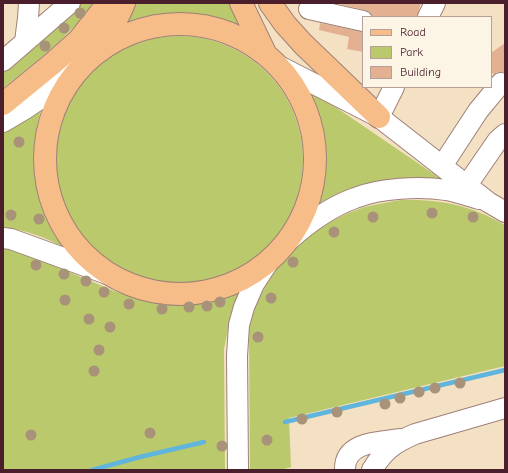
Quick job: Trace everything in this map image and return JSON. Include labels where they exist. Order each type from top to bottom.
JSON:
[{"type":"main road","points":[[3,104],[79,40],[108,3]]},
{"type":"main road","points":[[97,51],[112,30],[124,3]]},
{"type":"main road","points":[[241,3],[272,60],[290,81],[303,103],[313,133],[315,171],[310,195],[298,224],[288,240],[269,261],[238,282],[220,289],[183,295],[164,294],[127,284],[110,275],[77,247],[64,229],[55,210],[48,189],[45,167],[45,145],[49,124],[56,103],[67,84],[80,67],[97,51],[114,40],[151,26],[171,23],[191,23],[230,33],[248,42],[272,60]]},
{"type":"main road","points":[[270,3],[285,24],[303,44],[379,117]]},
{"type":"street","points":[[25,42],[29,3]]},
{"type":"street","points":[[3,61],[70,3]]},
{"type":"street","points":[[428,16],[435,3]]},
{"type":"street","points":[[309,9],[362,21]]},
{"type":"street","points":[[272,60],[379,117],[488,202],[505,212]]},
{"type":"street","points":[[3,122],[54,88],[80,67]]},
{"type":"street","points":[[442,166],[478,111],[501,83]]},
{"type":"street","points":[[379,117],[394,88]]},
{"type":"street","points":[[467,185],[498,140],[505,134]]},
{"type":"street","points":[[288,240],[303,228],[335,207],[356,197],[381,191],[420,188],[446,190],[488,202]]},
{"type":"street","points":[[3,238],[110,275]]},
{"type":"street","points":[[238,470],[237,356],[239,325],[244,307],[254,284],[269,261]]},
{"type":"street","points":[[372,470],[378,460],[389,448],[403,439],[415,434],[505,408]]},
{"type":"street","points":[[345,470],[346,460],[349,454],[361,446],[403,439]]},
{"type":"green space","points":[[80,3],[94,3],[63,38],[40,59],[3,88],[3,69]]},
{"type":"green space","points":[[133,3],[232,3],[250,35],[218,21],[187,15],[156,16],[122,26]]},
{"type":"green space","points":[[167,36],[191,36],[215,41],[238,50],[267,72],[289,101],[294,112],[301,136],[303,160],[301,184],[294,208],[289,219],[267,248],[238,270],[227,275],[191,284],[167,284],[143,279],[120,270],[100,256],[83,239],[69,219],[60,196],[55,172],[55,148],[60,124],[69,101],[83,81],[100,64],[120,50],[143,41]]},
{"type":"green space","points":[[306,87],[447,183],[410,179],[387,180],[357,188],[319,205],[324,174],[323,145],[317,117]]},
{"type":"green space","points":[[41,109],[36,129],[34,147],[36,183],[40,200],[47,216],[67,249],[36,235],[3,227],[3,134]]},
{"type":"green space","points":[[401,200],[442,202],[455,205],[480,213],[505,225],[505,366],[289,418],[291,467],[281,470],[250,470],[249,325],[263,291],[272,276],[293,250],[319,229],[334,220],[365,207]]},
{"type":"green space","points":[[3,247],[34,257],[114,291],[154,303],[214,301],[241,289],[231,314],[224,349],[225,470],[3,470]]},
{"type":"building","points":[[335,3],[421,3],[417,16],[373,16],[370,12]]},
{"type":"building","points":[[320,23],[362,32],[362,52],[347,49],[349,37],[319,30]]},
{"type":"building","points":[[505,43],[505,73],[497,72],[494,75],[492,72],[492,52]]},
{"type":"waterway","points":[[285,422],[505,370]]},
{"type":"waterway","points":[[92,470],[204,442]]}]
